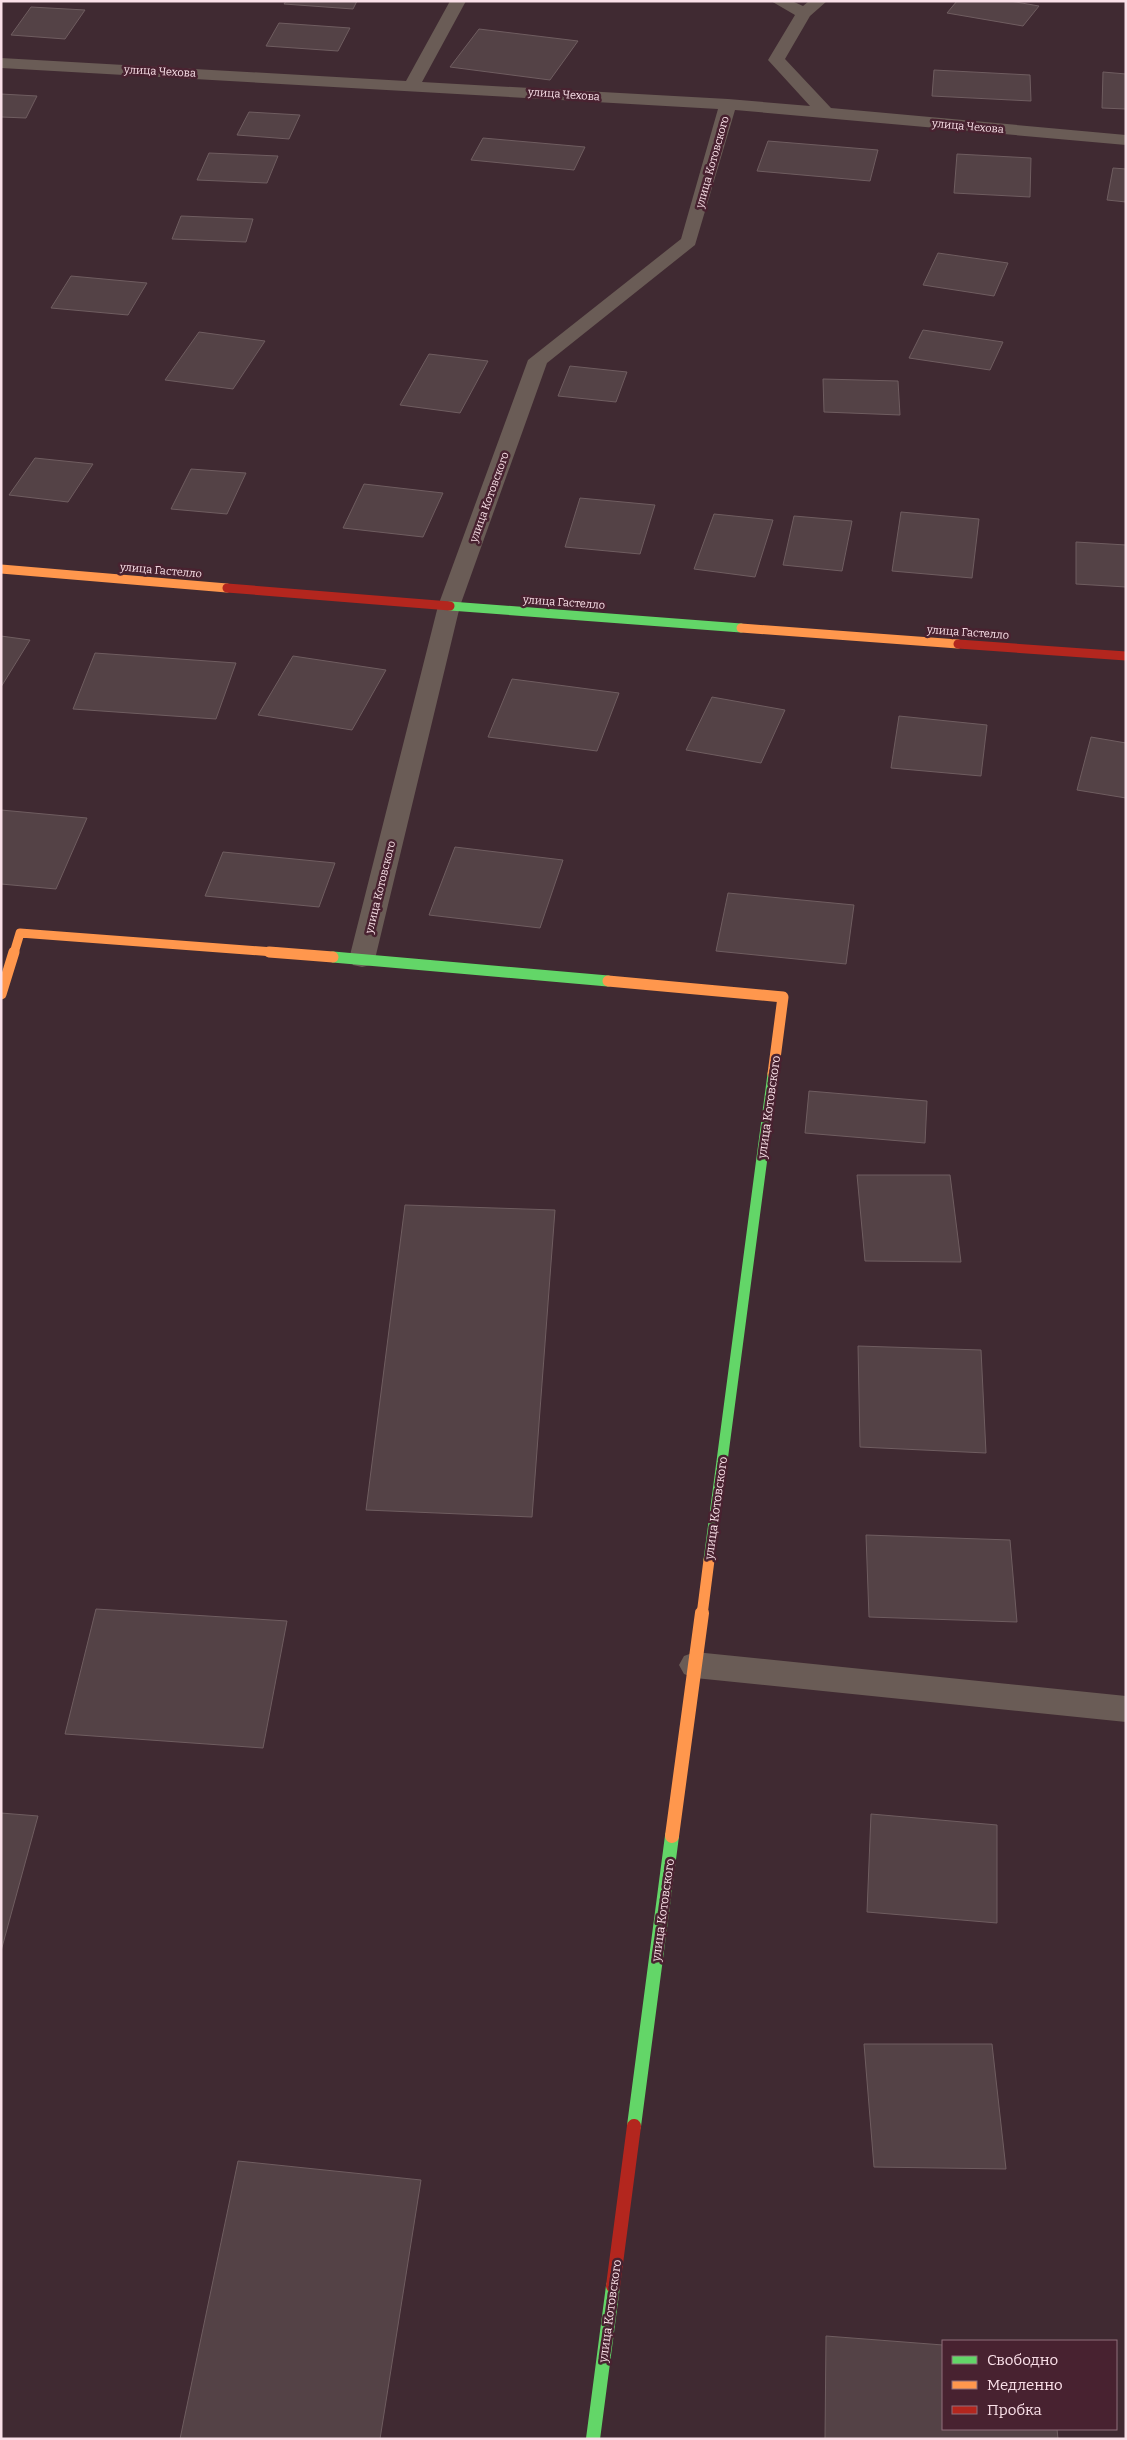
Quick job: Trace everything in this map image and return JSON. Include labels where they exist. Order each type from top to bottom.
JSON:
[{"type":"street","points":[[412,85],[458,1]]},
{"type":"street","points":[[779,1],[804,13]]},
{"type":"street","points":[[819,1],[804,13],[776,60],[827,114]]},
{"type":"street","name":"улица Чехова","points":[[1,62],[728,104],[1126,140]]},
{"type":"street","name":"улица Котовского","points":[[362,960],[450,606],[538,360],[689,241],[728,104]]},
{"type":"street","name":"улица Гастелло","points":[[1,569],[450,606],[1126,656]]},
{"type":"street","name":"улица Котовского","points":[[1,994],[20,933],[362,960],[783,997],[593,2439]]},
{"type":"street","points":[[695,1665],[1126,1709]]},
{"type":"building","points":[[286,1],[357,1],[353,9],[284,4]]},
{"type":"building","points":[[957,1],[1010,1],[1039,6],[1023,26],[947,13]]},
{"type":"building","points":[[31,7],[85,10],[65,39],[11,35]]},
{"type":"building","points":[[279,23],[350,28],[338,51],[266,46]]},
{"type":"building","points":[[479,29],[578,41],[550,80],[450,67]]},
{"type":"building","points":[[934,70],[1030,75],[1031,101],[932,96]]},
{"type":"building","points":[[1103,72],[1126,74],[1126,109],[1102,108]]},
{"type":"building","points":[[1,94],[37,96],[26,118],[1,117]]},
{"type":"building","points":[[249,112],[300,115],[289,139],[237,135]]},
{"type":"building","points":[[483,138],[585,147],[574,170],[471,160]]},
{"type":"building","points":[[768,141],[878,150],[870,181],[757,171]]},
{"type":"building","points":[[209,153],[278,156],[267,183],[197,180]]},
{"type":"building","points":[[957,154],[1031,158],[1030,197],[954,193]]},
{"type":"building","points":[[1113,168],[1126,169],[1126,202],[1107,200]]},
{"type":"building","points":[[181,216],[253,219],[246,242],[172,239]]},
{"type":"building","points":[[938,253],[1008,263],[994,296],[923,285]]},
{"type":"building","points":[[71,276],[147,283],[128,315],[51,308]]},
{"type":"building","points":[[923,330],[1003,342],[990,370],[909,358]]},
{"type":"building","points":[[199,332],[265,341],[233,389],[165,380]]},
{"type":"building","points":[[429,354],[488,361],[460,413],[400,405]]},
{"type":"building","points":[[570,366],[627,372],[616,402],[558,396]]},
{"type":"building","points":[[823,379],[898,381],[900,415],[824,412]]},
{"type":"building","points":[[35,458],[93,464],[68,502],[9,495]]},
{"type":"building","points":[[191,469],[246,473],[227,514],[171,509]]},
{"type":"building","points":[[364,484],[443,493],[423,537],[343,528]]},
{"type":"building","points":[[580,498],[655,505],[640,554],[565,547]]},
{"type":"building","points":[[901,512],[979,519],[972,578],[892,571]]},
{"type":"building","points":[[714,514],[773,520],[755,577],[694,569]]},
{"type":"building","points":[[794,516],[852,521],[842,571],[783,565]]},
{"type":"building","points":[[1076,542],[1126,545],[1126,587],[1076,584]]},
{"type":"building","points":[[1,636],[30,640],[1,687]]},
{"type":"building","points":[[95,653],[236,663],[216,719],[73,709]]},
{"type":"building","points":[[293,656],[386,670],[352,730],[258,715]]},
{"type":"building","points":[[512,679],[619,693],[597,751],[488,737]]},
{"type":"building","points":[[712,697],[785,710],[761,763],[686,750]]},
{"type":"building","points":[[899,716],[987,725],[981,776],[891,768]]},
{"type":"building","points":[[1091,737],[1126,743],[1126,798],[1077,790]]},
{"type":"building","points":[[1,810],[87,818],[56,889],[1,884]]},
{"type":"building","points":[[455,847],[563,860],[540,928],[429,915]]},
{"type":"building","points":[[223,852],[335,863],[319,907],[205,896]]},
{"type":"building","points":[[728,893],[854,905],[846,964],[716,951]]},
{"type":"building","points":[[809,1091],[927,1101],[925,1143],[805,1133]]},
{"type":"building","points":[[857,1175],[950,1175],[961,1262],[865,1261]]},
{"type":"building","points":[[405,1205],[555,1210],[532,1517],[366,1510]]},
{"type":"building","points":[[858,1346],[981,1350],[986,1453],[860,1447]]},
{"type":"building","points":[[866,1535],[1010,1540],[1017,1622],[869,1617]]},
{"type":"building","points":[[96,1609],[287,1621],[263,1748],[65,1734]]},
{"type":"building","points":[[1,1813],[38,1816],[1,1951]]},
{"type":"building","points":[[871,1814],[997,1825],[997,1923],[867,1912]]},
{"type":"building","points":[[864,2044],[992,2044],[1006,2169],[874,2167]]},
{"type":"building","points":[[238,2161],[421,2180],[380,2439],[180,2439]]},
{"type":"building","points":[[826,2336],[942,2345],[942,2430],[1057,2430],[1058,2439],[825,2439]]},
{"type":"traffic: fast","points":[[450,606],[741,628]]},
{"type":"traffic: fast","points":[[333,957],[608,981]]},
{"type":"traffic: fast","points":[[709,1560],[773,1074]]},
{"type":"traffic: fast","points":[[634,2126],[672,1836]]},
{"type":"traffic: fast","points":[[593,2439],[613,2286]]},
{"type":"traffic: slow","points":[[1,569],[227,588]]},
{"type":"traffic: slow","points":[[741,628],[958,644]]},
{"type":"traffic: slow","points":[[1,994],[20,933],[333,957]]},
{"type":"traffic: slow","points":[[608,981],[783,997],[773,1074]]},
{"type":"traffic: slow","points":[[672,1836],[709,1560]]},
{"type":"traffic: jam","points":[[227,588],[450,606]]},
{"type":"traffic: jam","points":[[958,644],[1126,656]]},
{"type":"traffic: jam","points":[[613,2286],[634,2126]]}]
